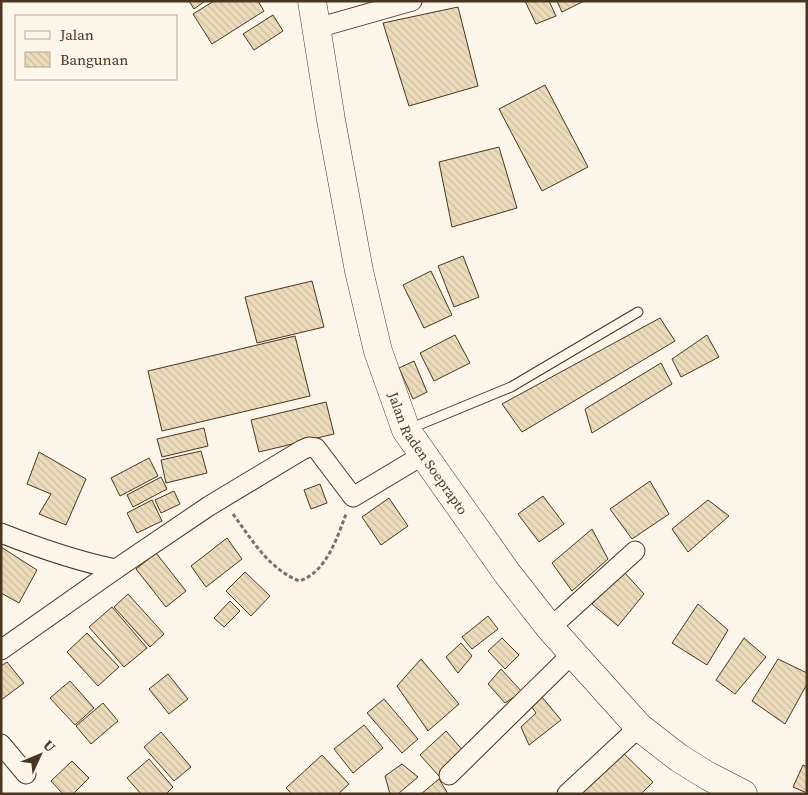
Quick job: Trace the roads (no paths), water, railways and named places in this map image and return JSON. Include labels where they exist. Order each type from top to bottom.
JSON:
[{"type":"highway","name":"Jalan Raden Soeprapto","points":[[312,1],[331,120],[359,271],[378,351],[406,430],[507,573],[550,628],[639,727],[679,758],[743,794]]},
{"type":"street","points":[[317,28],[412,1]]},
{"type":"street","points":[[1,650],[116,569],[222,499],[302,450],[309,447],[316,448],[353,497],[423,455]]},
{"type":"street","points":[[1,533],[74,559],[116,569]]},
{"type":"street","points":[[550,628],[634,551]]},
{"type":"street","points":[[448,775],[573,653]]},
{"type":"street","points":[[567,794],[639,727]]},
{"type":"street","points":[[1,744],[26,774]]},
{"type":"lane","points":[[406,430],[511,387],[638,312]]}]
